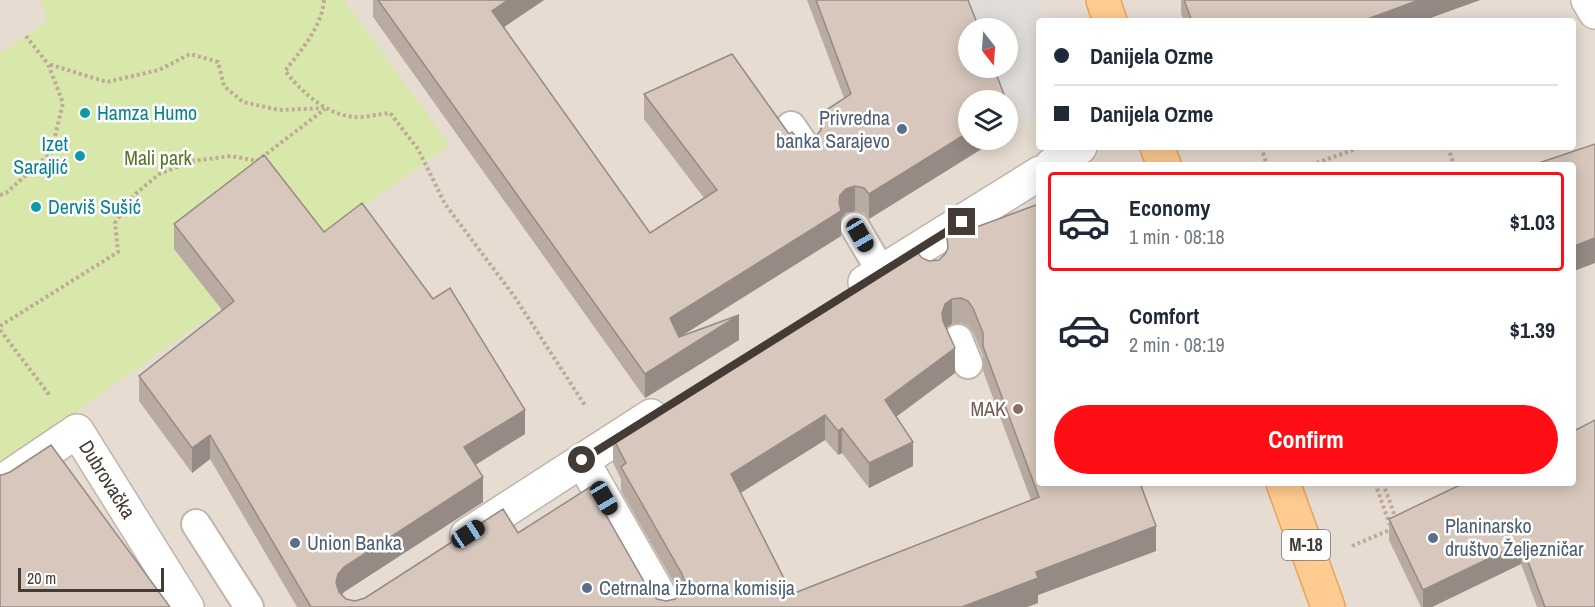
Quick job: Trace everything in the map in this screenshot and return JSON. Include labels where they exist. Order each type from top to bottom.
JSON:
[{"type":"main road","points":[[1102,0],[1109,18]]},
{"type":"main road","name":"M-18","points":[[1284,486],[1328,607]]},
{"type":"street","points":[[1588,0],[1595,12]]},
{"type":"street","points":[[1057,162],[1075,150]]},
{"type":"street","points":[[841,297],[881,271],[927,258],[1036,176]]},
{"type":"street","points":[[444,550],[679,399]]},
{"type":"street","name":"Dubrovačka","points":[[0,483],[76,431],[187,607]]},
{"type":"street","points":[[595,452],[666,607]]},
{"type":"lane","points":[[855,227],[881,271]]},
{"type":"lane","points":[[196,524],[249,607]]},
{"type":"path","points":[[324,0],[324,7],[309,39],[285,71],[299,88],[326,108],[354,117],[390,113],[418,149],[445,204],[514,296],[595,452]]},
{"type":"path","points":[[0,195],[6,193],[51,153],[63,103],[48,64],[26,36]]},
{"type":"path","points":[[48,64],[107,82],[159,70],[190,54],[218,62],[224,86],[243,102],[279,110],[326,108]]},
{"type":"path","points":[[76,431],[0,328],[118,252],[115,223],[133,196],[159,174],[193,161],[231,156],[257,161],[326,108]]},
{"type":"path","points":[[1319,162],[1353,150]]},
{"type":"path","points":[[1376,486],[1391,529]]},
{"type":"path","points":[[1351,546],[1399,526],[1384,486]]},
{"type":"shaded area","points":[[0,0],[1595,0],[1595,607],[0,607]]},
{"type":"shaded area","points":[[959,0],[1034,0],[1041,18],[1036,18],[1036,116],[1018,126],[1018,90],[993,90],[989,78],[1018,78],[1018,18],[966,18]]},
{"type":"green space","name":"Mali park","points":[[42,0],[344,0],[450,145],[0,466],[0,54],[47,21]]},
{"type":"building","points":[[378,0],[508,0],[492,11],[650,233],[717,190],[644,94],[732,54],[789,134],[792,132],[798,138],[807,140],[815,137],[821,130],[820,114],[851,94],[816,0],[968,0],[975,18],[958,18],[958,78],[998,78],[1002,90],[958,90],[958,139],[869,194],[864,188],[855,186],[846,189],[840,195],[841,211],[670,318],[679,337],[739,315],[645,374]]},
{"type":"building","points":[[1184,0],[1419,0],[1370,18],[1191,18]]},
{"type":"building","points":[[1595,144],[1595,238],[1576,245],[1576,162],[1542,162]]},
{"type":"building","points":[[264,155],[324,232],[362,203],[433,299],[450,288],[525,410],[464,447],[483,477],[344,567],[338,574],[336,583],[339,592],[346,599],[355,601],[365,598],[503,509],[518,533],[590,487],[650,592],[657,599],[666,601],[675,599],[682,592],[685,583],[621,467],[626,463],[613,438],[892,263],[917,252],[929,261],[939,260],[948,248],[947,238],[1036,205],[1036,486],[1141,486],[1156,526],[1036,572],[1038,578],[962,607],[311,607],[210,435],[192,448],[139,376],[234,301],[174,224]],"holes":[[[961,298],[968,301],[983,333],[983,346],[1039,497],[792,594],[731,474],[825,415],[838,431],[842,428],[869,463],[913,442],[885,400],[955,348],[943,321],[942,313],[945,304],[952,299]]]},
{"type":"building","points":[[1595,420],[1595,607],[1545,607],[1521,543],[1423,590],[1389,519],[1458,486],[1576,486],[1576,430]]},
{"type":"building","points":[[51,445],[170,607],[0,607],[0,475],[10,472]]},
{"type":"place","name":"Hamza Humo","points":[[85,113]]},
{"type":"place","name":"Privredna banka Sarajevo","points":[[902,129]]},
{"type":"place","name":"Izet Sarajlić","points":[[80,156]]},
{"type":"place","name":"Derviš Sušić","points":[[36,207]]},
{"type":"place","name":"MAK","points":[[1018,409]]},
{"type":"place","name":"Planinarsko društvo Željezničar","points":[[1433,538]]},
{"type":"place","name":"Union Banka","points":[[295,543]]},
{"type":"place","name":"Cetrnalna izborna komisija","points":[[587,588]]},
{"type":"route","points":[[582,460],[962,222]]}]
